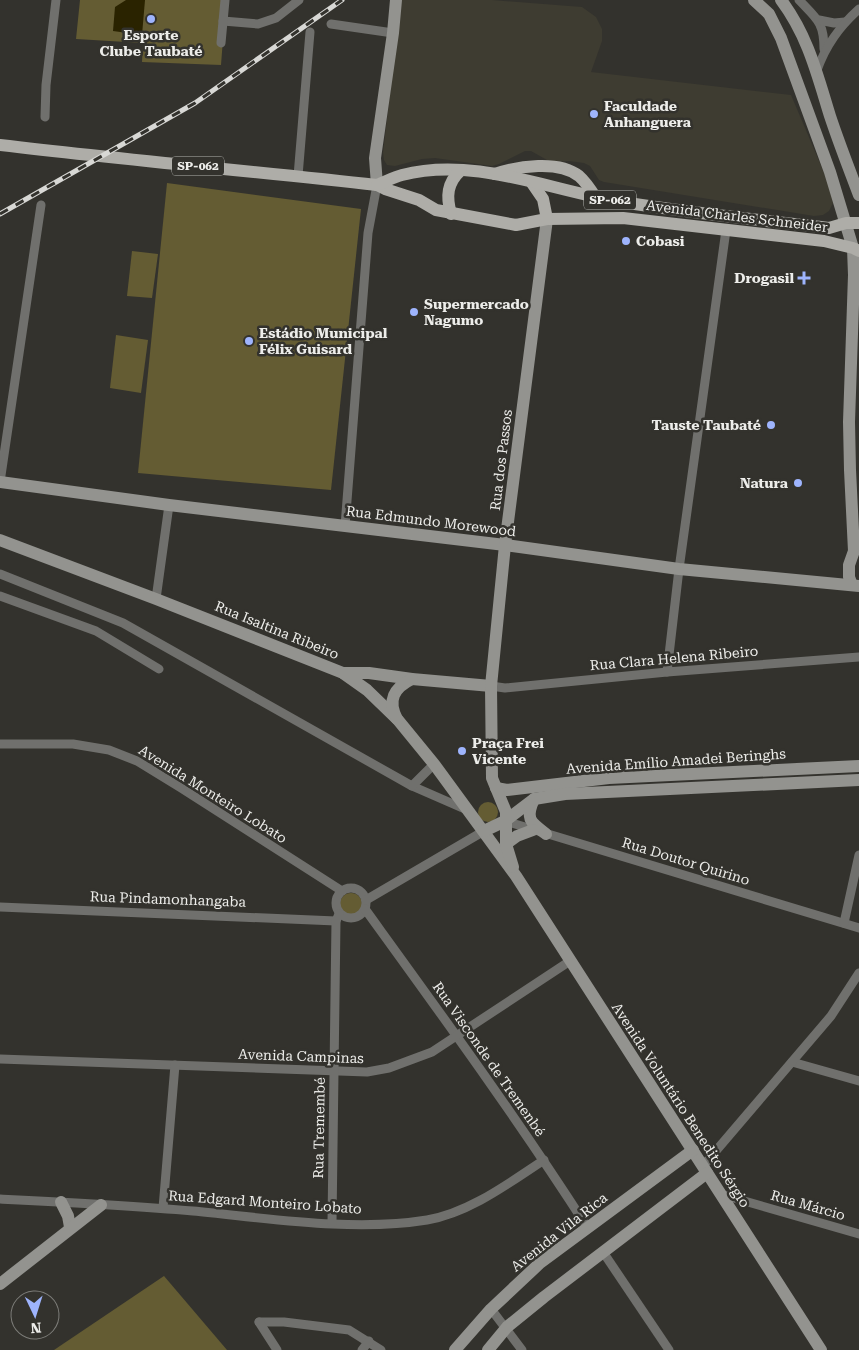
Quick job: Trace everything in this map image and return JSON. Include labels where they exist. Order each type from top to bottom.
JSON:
[{"type":"main road","points":[[377,185],[375,158],[396,0]]},
{"type":"main road","points":[[754,0],[774,21],[809,115],[853,223],[856,250],[849,422],[854,551],[849,565],[849,577],[857,586]]},
{"type":"main road","points":[[782,0],[799,26],[859,195]]},
{"type":"main road","points":[[794,73],[808,75],[816,70]]},
{"type":"main road","points":[[809,115],[820,110],[830,117]]},
{"type":"main road","name":"Avenida Charles Schneider","points":[[0,145],[377,185],[419,200],[436,210],[516,225],[546,220],[623,218],[824,241],[856,250]]},
{"type":"main road","name":"SP-062","points":[[494,174],[512,168],[531,166],[565,170],[578,175],[596,198]]},
{"type":"main road","points":[[452,214],[447,195],[449,184],[461,170]]},
{"type":"main road","name":"Avenida Charles Schneider","points":[[377,185],[401,176],[420,172],[461,170],[494,174],[596,198],[642,206],[830,228],[853,223]]},
{"type":"main road","points":[[532,183],[543,200],[546,220]]},
{"type":"main road","name":"Rua dos Passos","points":[[505,821],[506,812],[492,778],[491,686],[506,545],[546,220]]},
{"type":"main road","name":"Rua Edmundo Morewood","points":[[0,482],[169,505],[506,545],[679,569],[857,586]]},
{"type":"main road","name":"Rua Isaltina Ribeiro","points":[[0,540],[343,673],[367,690],[398,720],[434,764],[484,832]]},
{"type":"main road","points":[[343,673],[369,673],[491,686]]},
{"type":"main road","points":[[398,720],[392,710],[393,696],[400,685],[412,679]]},
{"type":"main road","name":"Avenida Emílio Amadei Beringhs","points":[[496,788],[507,790],[609,778],[859,766]]},
{"type":"main road","points":[[484,832],[505,821],[534,800],[565,794],[859,780]]},
{"type":"main road","points":[[534,800],[529,816],[533,825],[540,832]]},
{"type":"main road","name":"Avenida Voluntário Benedito Sérgio","points":[[505,821],[506,844],[516,876]]},
{"type":"main road","name":"Avenida Voluntário Benedito Sérgio","points":[[484,832],[516,876],[822,1350]]},
{"type":"main road","points":[[506,844],[517,836],[540,832]]},
{"type":"main road","name":"Avenida Vila Rica","points":[[455,1350],[491,1309],[540,1264],[587,1227],[693,1150]]},
{"type":"main road","points":[[488,1350],[507,1327],[705,1170]]},
{"type":"main road","points":[[61,1202],[68,1216],[70,1227]]},
{"type":"main road","points":[[0,1284],[70,1227],[101,1205]]},
{"type":"street","points":[[45,117],[46,85],[56,0]]},
{"type":"street","points":[[221,43],[225,0]]},
{"type":"street","points":[[223,20],[258,24],[276,18],[299,0]]},
{"type":"street","points":[[799,0],[819,20],[824,30],[824,49]]},
{"type":"street","points":[[816,70],[824,49],[845,22],[859,9]]},
{"type":"street","points":[[819,20],[834,23],[845,22]]},
{"type":"street","points":[[331,24],[393,33]]},
{"type":"street","points":[[298,176],[310,32]]},
{"type":"street","points":[[344,526],[368,233],[377,185]]},
{"type":"street","points":[[0,482],[42,205]]},
{"type":"street","points":[[667,672],[679,569],[726,230]]},
{"type":"street","points":[[156,599],[169,505]]},
{"type":"street","points":[[0,574],[123,623],[412,786],[468,811]]},
{"type":"street","points":[[0,596],[96,631],[159,670]]},
{"type":"street","name":"Rua Clara Helena Ribeiro","points":[[491,686],[504,688],[667,672],[859,657]]},
{"type":"street","name":"Avenida Monteiro Lobato","points":[[0,744],[73,744],[109,750],[137,761],[342,891]]},
{"type":"street","points":[[412,786],[434,764]]},
{"type":"street","name":"Rua Doutor Quirino","points":[[505,821],[859,928]]},
{"type":"street","points":[[366,900],[484,832]]},
{"type":"street","points":[[844,923],[859,855]]},
{"type":"street","points":[[338,917],[336,902],[342,891],[351,888],[364,895],[366,900],[365,909]]},
{"type":"street","name":"Rua Pindamonhangaba","points":[[0,907],[338,917],[348,919],[358,917],[365,909]]},
{"type":"street","name":"Rua Visconde de Tremenbé","points":[[365,909],[544,1160],[587,1227]]},
{"type":"street","name":"Rua Tremembé","points":[[332,1224],[338,917]]},
{"type":"street","name":"Avenida Campinas","points":[[0,1059],[367,1072],[389,1068],[432,1052],[570,961]]},
{"type":"street","points":[[705,1170],[830,1016],[859,973]]},
{"type":"street","points":[[792,1062],[859,1081]]},
{"type":"street","points":[[163,1208],[175,1065]]},
{"type":"street","name":"Rua Edgard Monteiro Lobato","points":[[0,1199],[163,1208],[332,1224],[379,1224],[428,1220],[467,1207],[494,1193],[544,1160]]},
{"type":"street","name":"Rua Márcio","points":[[720,1194],[859,1234]]},
{"type":"street","points":[[603,1252],[669,1350]]},
{"type":"street","points":[[491,1309],[507,1327],[522,1350]]},
{"type":"street","points":[[277,1350],[259,1322],[284,1322],[350,1330],[381,1350]]},
{"type":"street","points":[[362,1350],[369,1341]]},
{"type":"shaded area","name":"Esporte Clube Taubaté","points":[[80,0],[226,0],[221,65],[142,62],[143,43],[76,39]]},
{"type":"shaded area","points":[[126,0],[145,0],[142,35],[113,31],[115,7]]},
{"type":"shaded area","name":"Faculdade Anhanguera","points":[[401,0],[492,0],[582,7],[596,17],[602,29],[602,41],[591,72],[791,95],[831,189],[833,203],[829,211],[823,215],[814,216],[604,182],[599,180],[590,166],[584,163],[547,160],[531,151],[525,151],[492,166],[435,158],[422,159],[395,166],[387,165],[383,153]]},
{"type":"shaded area","name":"Estádio Municipal Félix Guisard","points":[[167,183],[361,209],[331,490],[138,473]]},
{"type":"shaded area","points":[[132,251],[158,254],[152,298],[127,296]]},
{"type":"shaded area","points":[[116,335],[148,340],[141,393],[110,388]]},
{"type":"shaded area","points":[[488,802],[495,805],[498,812],[495,819],[488,822],[481,819],[478,812],[481,805]]},
{"type":"shaded area","points":[[351,893],[359,896],[362,904],[359,912],[351,915],[343,912],[340,904],[343,896]]},
{"type":"shaded area","points":[[164,1276],[227,1350],[54,1350]]},
{"type":"railway","points":[[0,214],[195,103],[342,0]]},
{"type":"place","name":"Esporte Clube Taubaté","points":[[151,19]]},
{"type":"place","name":"Faculdade Anhanguera","points":[[594,114]]},
{"type":"place","name":"Cobasi","points":[[626,241]]},
{"type":"place","name":"Drogasil","points":[[804,278]]},
{"type":"place","name":"Supermercado Nagumo","points":[[414,312]]},
{"type":"place","name":"Estádio Municipal Félix Guisard","points":[[249,341]]},
{"type":"place","name":"Tauste Taubaté","points":[[771,425]]},
{"type":"place","name":"Natura","points":[[798,483]]},
{"type":"place","name":"Praça Frei Vicente","points":[[462,751]]}]
